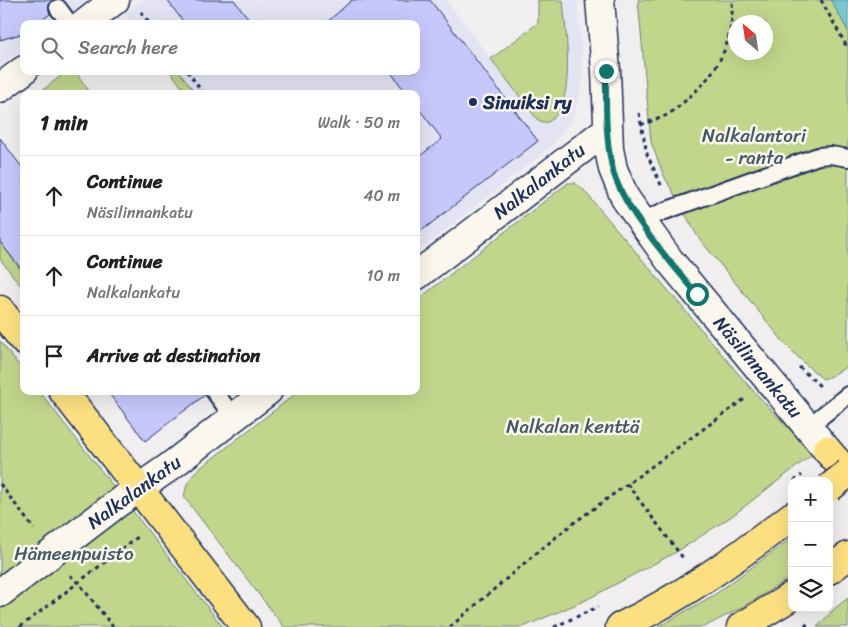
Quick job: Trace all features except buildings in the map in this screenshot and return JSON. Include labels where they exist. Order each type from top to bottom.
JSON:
[{"type":"main road","points":[[0,310],[20,336]]},
{"type":"main road","points":[[66,395],[246,627]]},
{"type":"main road","points":[[827,450],[848,474],[833,485]]},
{"type":"main road","points":[[620,627],[684,593],[744,553],[784,523]]},
{"type":"main road","points":[[833,567],[848,556]]},
{"type":"main road","points":[[741,627],[784,601]]},
{"type":"main road","points":[[758,627],[784,601]]},
{"type":"street","points":[[600,0],[608,129]]},
{"type":"street","points":[[93,20],[127,5]]},
{"type":"street","points":[[0,88],[20,73]]},
{"type":"street","name":"Näsilinnankatu","points":[[608,129],[612,169],[625,198],[640,222],[670,261],[827,450]]},
{"type":"street","name":"Nalkalankatu","points":[[420,273],[608,129]]},
{"type":"street","name":"Nalkalankatu","points":[[0,593],[118,502],[139,489],[263,395]]},
{"type":"lane","points":[[58,8],[67,20]]},
{"type":"lane","points":[[640,222],[662,212],[818,156],[831,155],[848,158]]},
{"type":"lane","points":[[217,395],[234,418]]},
{"type":"lane","points":[[808,427],[848,395]]},
{"type":"path","points":[[642,125],[667,114],[701,88],[713,72],[723,56],[731,32],[732,0]]},
{"type":"path","points":[[821,0],[848,49]]},
{"type":"path","points":[[127,5],[145,20]]},
{"type":"path","points":[[190,75],[201,90]]},
{"type":"path","points":[[450,627],[534,555],[769,379]]},
{"type":"path","points":[[0,484],[35,531]]},
{"type":"path","points":[[627,484],[678,551]]},
{"type":"path","points":[[20,627],[140,535]]},
{"type":"path","points":[[65,570],[78,583],[113,627]]},
{"type":"shaded area","points":[[0,0],[87,0],[61,20],[20,20],[20,52],[0,67]]},
{"type":"shaded area","points":[[142,0],[446,0],[534,115],[552,119],[560,106],[567,83],[563,0],[577,0],[583,72],[582,85],[572,119],[553,145],[420,250],[420,90],[184,90],[172,75],[420,75],[420,20],[129,20],[125,14]]},
{"type":"green space","points":[[538,0],[563,0],[567,45],[567,81],[564,97],[559,111],[551,120],[545,122],[537,119],[491,59],[538,23]]},
{"type":"green space","name":"Nalkalantori - ranta","points":[[638,0],[831,0],[848,31],[848,366],[823,379],[787,346],[698,237],[663,174],[651,142]]},
{"type":"green space","points":[[62,75],[78,75],[88,90],[43,90]]},
{"type":"green space","points":[[173,75],[182,75],[193,90],[184,90]]},
{"type":"green space","name":"Nalkalan kenttä","points":[[568,183],[575,183],[582,188],[747,384],[813,454],[732,516],[678,551],[586,600],[523,627],[284,627],[184,497],[187,484],[195,472],[294,395],[420,395],[420,298]]},
{"type":"green space","points":[[0,242],[20,268],[20,285],[0,259]]},
{"type":"green space","name":"Hämeenpuisto","points":[[0,341],[20,367],[20,395],[42,395],[223,627],[4,627],[0,622]]},
{"type":"green space","points":[[788,541],[788,579],[785,581],[739,609],[704,627],[658,627],[714,595]]},
{"type":"green space","points":[[848,598],[848,627],[817,627],[833,612],[834,609]]},
{"type":"water","points":[[831,0],[848,0],[848,31]]},
{"type":"place","name":"Sinuiksi ry","points":[[473,102]]},
{"type":"route","points":[[606,71],[609,149],[612,169],[618,184],[640,222],[697,294]]}]
